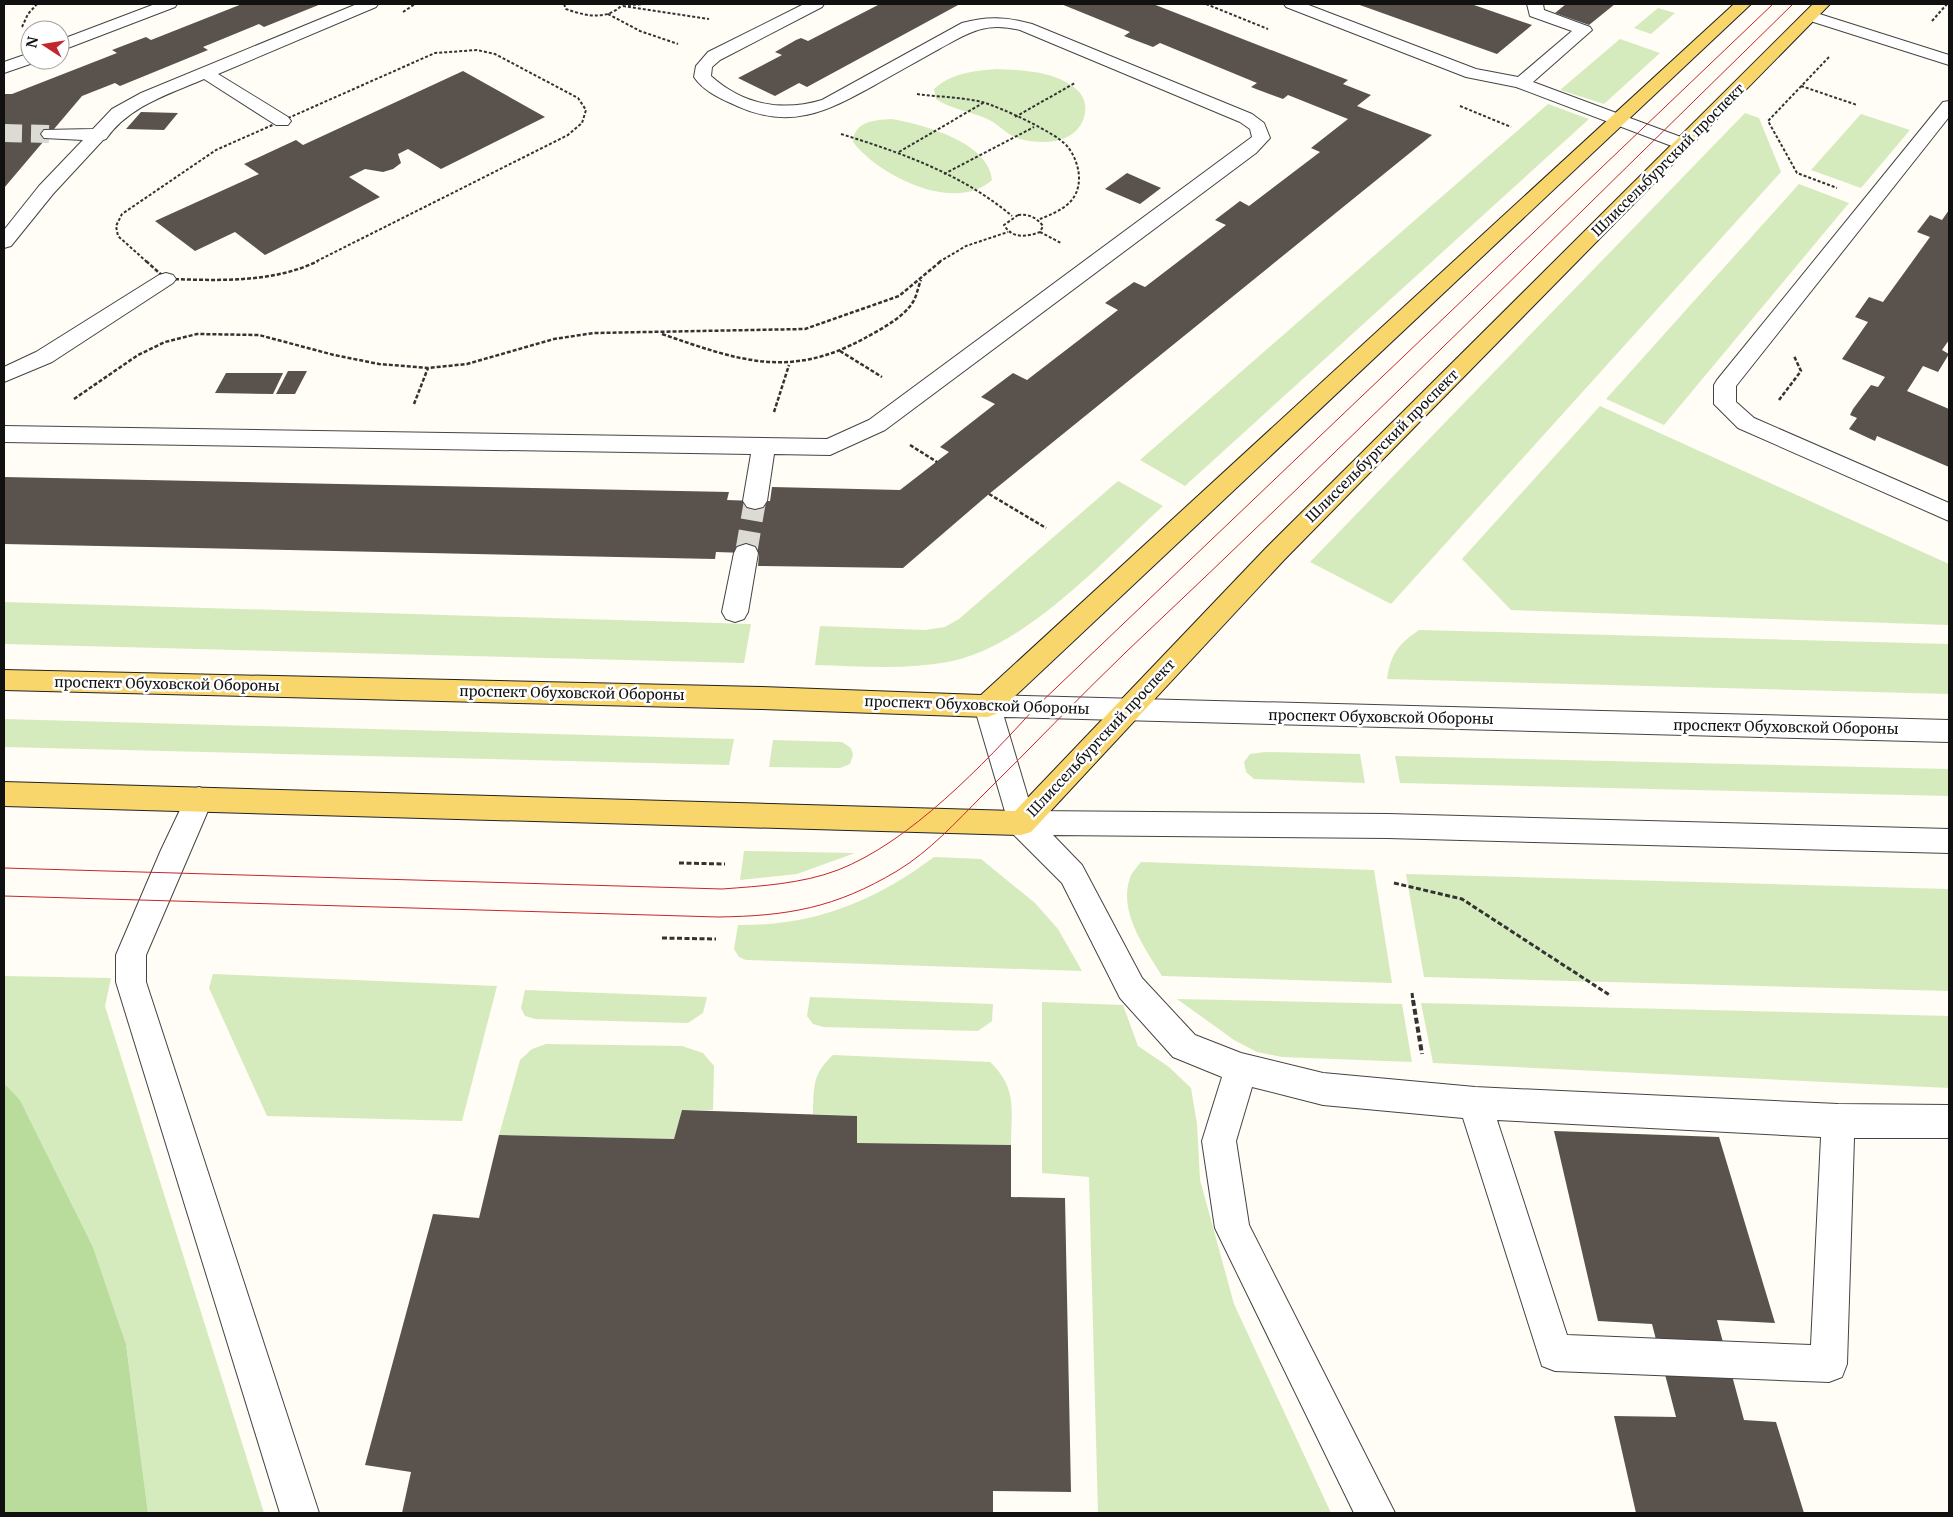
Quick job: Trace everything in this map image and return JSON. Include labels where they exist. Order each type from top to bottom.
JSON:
[{"type":"main road","points":[[987,706],[1743,4]]},
{"type":"main road","name":"Шлиссельбургский проспект","points":[[1021,822],[1125,710],[1275,554],[1816,10]]},
{"type":"main road","name":"проспект Обуховской Обороны","points":[[4,680],[771,698],[987,706]]},
{"type":"main road","points":[[4,794],[1021,822]]},
{"type":"street","points":[[70,42],[169,4]]},
{"type":"street","points":[[4,242],[46,190],[100,135],[118,113],[147,97],[370,4]]},
{"type":"street","points":[[13,434],[830,447],[876,424],[1250,149],[1260,138],[1258,127],[1246,118],[1026,26],[1006,21],[985,21],[968,26],[828,104],[807,111],[783,114],[759,110],[710,86],[702,77],[704,66],[714,56],[816,4]]},
{"type":"street","points":[[1292,4],[1472,73],[1521,83],[1683,144]]},
{"type":"street","points":[[1521,83],[1584,30],[1536,13],[1535,4]]},
{"type":"street","points":[[1816,10],[1855,30],[1949,60]]},
{"type":"street","points":[[4,68],[20,62]]},
{"type":"street","points":[[205,73],[282,121]]},
{"type":"street","points":[[1949,106],[1725,385],[1725,404],[1746,423],[1949,513]]},
{"type":"street","points":[[50,134],[100,135]]},
{"type":"street","points":[[4,375],[44,357],[166,279]]},
{"type":"street","points":[[754,501],[764,447]]},
{"type":"street","points":[[735,612],[746,553]]},
{"type":"street","name":"проспект Обуховской Обороны","points":[[987,706],[1949,731]]},
{"type":"street","name":"Шлиссельбургский проспект","points":[[987,706],[1021,822]]},
{"type":"street","points":[[199,799],[175,850],[131,955],[131,982],[300,1513]]},
{"type":"street","points":[[1021,822],[1388,826],[1949,841]]},
{"type":"street","points":[[1021,822],[1072,874],[1131,988],[1184,1046],[1241,1069],[1323,1089],[1475,1103],[1838,1121],[1949,1121]]},
{"type":"street","points":[[1241,1069],[1219,1141],[1232,1228],[1375,1513]]},
{"type":"street","points":[[1475,1103],[1554,1353],[1829,1364],[1838,1121]]},
{"type":"path","points":[[564,4],[566,9],[575,13],[597,16],[608,14],[623,5],[645,4]]},
{"type":"path","points":[[623,5],[671,15],[772,26]]},
{"type":"path","points":[[608,14],[640,31],[714,56]]},
{"type":"path","points":[[1855,30],[1768,121],[1796,173],[1872,201]]},
{"type":"path","points":[[455,50],[477,50],[495,54],[578,98],[586,110],[582,123],[568,135],[301,269],[270,278],[240,281],[166,279],[118,236],[116,226],[122,214],[216,150],[435,53],[455,50]]},
{"type":"path","points":[[1015,117],[1112,62]]},
{"type":"path","points":[[1801,86],[1857,105]]},
{"type":"path","points":[[858,87],[984,103],[1034,126],[1066,144],[1080,177],[1079,191],[1072,203],[1059,212],[1040,219],[1030,215],[1012,216],[1007,219],[1004,225],[1008,232],[1018,236],[1030,236],[1040,232],[1043,226],[1040,219]]},
{"type":"path","points":[[898,152],[984,103]]},
{"type":"path","points":[[783,114],[898,152],[998,202],[1012,216]]},
{"type":"path","points":[[944,174],[1034,126]]},
{"type":"path","points":[[13,434],[138,355],[165,342],[197,334],[259,335],[370,363],[428,368],[467,364],[554,339],[594,333],[805,329],[899,296],[940,260],[966,246],[1008,232]]},
{"type":"path","points":[[659,332],[732,357],[758,362],[789,365],[817,360],[861,341],[890,322],[913,301],[921,278]]},
{"type":"path","points":[[1757,428],[1801,370],[1797,358],[1786,350],[1762,339]]},
{"type":"path","points":[[840,351],[914,396]]},
{"type":"path","points":[[764,447],[789,365]]},
{"type":"path","points":[[989,494],[1046,528]]},
{"type":"path","points":[[679,863],[725,864]]},
{"type":"path","points":[[1394,883],[1462,899],[1612,996]]},
{"type":"path","points":[[662,938],[716,939]]},
{"type":"path","points":[[1412,993],[1429,1098]]},
{"type":"green space","points":[[1658,8],[1675,13],[1651,34],[1634,28]]},
{"type":"green space","points":[[1620,39],[1660,53],[1604,104],[1560,90]]},
{"type":"green space","points":[[996,69],[1049,75],[1068,83],[1081,94],[1084,101],[1085,114],[1080,127],[1069,136],[1058,140],[1038,142],[1020,139],[1010,135],[985,118],[954,108],[936,99],[934,89],[948,79],[971,72]]},
{"type":"green space","points":[[1548,104],[1589,119],[1185,486],[1140,460]]},
{"type":"green space","points":[[1745,113],[1759,118],[1781,172],[1391,604],[1310,562]]},
{"type":"green space","points":[[1861,114],[1910,130],[1861,188],[1811,170]]},
{"type":"green space","points":[[891,119],[936,130],[967,145],[979,155],[988,167],[992,180],[976,190],[958,193],[939,192],[899,178],[880,167],[853,142],[854,135],[866,123]]},
{"type":"green space","points":[[1799,184],[1849,203],[1664,425],[1606,399]]},
{"type":"green space","points":[[1600,406],[1949,564],[1949,625],[1511,610],[1462,559]]},
{"type":"green space","points":[[1118,481],[1163,506],[1063,599],[1006,639],[977,654],[948,662],[882,667],[815,665],[820,626],[925,630],[945,627],[959,619]]},
{"type":"green space","points":[[4,602],[751,624],[744,663],[4,644]]},
{"type":"green space","points":[[1419,630],[1949,644],[1949,694],[1387,679],[1393,656],[1406,640]]},
{"type":"green space","points":[[4,719],[734,739],[729,765],[4,747]]},
{"type":"green space","points":[[773,740],[842,742],[851,748],[853,755],[850,764],[840,768],[769,767]]},
{"type":"green space","points":[[1265,752],[1360,754],[1365,783],[1254,779],[1246,772],[1244,762],[1250,754]]},
{"type":"green space","points":[[1395,756],[1949,769],[1949,796],[1400,783]]},
{"type":"green space","points":[[744,851],[855,853],[797,874],[740,880]]},
{"type":"green space","points":[[934,857],[981,859],[1035,903],[1058,929],[1082,971],[746,960],[739,957],[734,949],[738,925],[792,921],[842,908],[889,887]]},
{"type":"green space","points":[[1141,862],[1374,870],[1392,983],[1162,976],[1141,942],[1130,917],[1127,891],[1130,878]]},
{"type":"green space","points":[[1406,874],[1949,889],[1949,991],[1424,977]]},
{"type":"green space","points":[[213,974],[497,986],[462,1121],[267,1116],[209,988]]},
{"type":"green space","points":[[4,976],[111,978],[105,1006],[264,1513],[148,1513],[126,1344],[93,1247],[20,1100],[4,1083]]},
{"type":"green space","points":[[525,990],[707,997],[703,1013],[688,1023],[535,1019],[525,1016],[521,1008]]},
{"type":"green space","points":[[810,997],[993,1004],[992,1021],[978,1031],[823,1027],[813,1024],[807,1016]]},
{"type":"green space","points":[[1177,999],[1402,1004],[1412,1062],[1282,1057],[1257,1052],[1234,1040]]},
{"type":"green space","points":[[1042,1002],[1123,1005],[1138,1046],[1169,1067],[1191,1088],[1197,1124],[1200,1180],[1234,1304],[1331,1513],[1098,1513],[1089,1177],[1042,1173]]},
{"type":"green space","points":[[1421,1003],[1949,1016],[1949,1088],[1433,1063]]},
{"type":"green space","points":[[546,1044],[682,1046],[703,1053],[714,1066],[713,1110],[682,1110],[674,1139],[499,1135],[520,1060],[532,1049]]},
{"type":"green space","points":[[833,1055],[990,1062],[1005,1081],[1009,1091],[1012,1110],[1011,1145],[857,1143],[857,1116],[813,1114],[814,1088],[818,1075],[821,1068]]},
{"type":"green space","points":[[4,1083],[20,1100],[93,1247],[126,1344],[148,1513],[4,1513]]},
{"type":"building","points":[[242,4],[321,4],[264,27],[259,24],[203,47],[208,50],[120,86],[115,83],[82,96],[4,188],[4,94],[12,94],[117,53],[112,50],[146,37],[151,40]]},
{"type":"building","points":[[880,4],[960,4],[807,87],[799,83],[775,96],[738,78],[782,55],[775,52],[796,40],[801,38],[808,41]]},
{"type":"building","points":[[1061,4],[1153,4],[1348,80],[1343,84],[1371,95],[1357,106],[1432,135],[989,494],[903,568],[758,566],[759,554],[716,552],[715,559],[4,544],[4,477],[729,492],[727,500],[755,501],[770,501],[772,487],[900,490],[949,452],[940,447],[995,404],[981,397],[1013,373],[1027,380],[1118,310],[1105,303],[1134,282],[1145,287],[1226,225],[1215,220],[1240,201],[1249,206],[1320,152],[1311,148],[1348,119],[1288,95],[1283,99],[1251,87],[1257,83],[1160,43],[1153,47],[1124,36],[1130,32]]},
{"type":"building","points":[[1357,4],[1471,4],[1532,25],[1497,54]]},
{"type":"building","points":[[1566,4],[1615,4],[1589,25],[1555,13]]},
{"type":"building","points":[[463,71],[545,117],[441,169],[408,149],[398,154],[401,163],[393,169],[383,172],[365,169],[349,177],[380,197],[265,255],[235,232],[195,251],[155,221],[259,174],[244,164],[296,140],[303,145]]},
{"type":"building","points":[[141,112],[178,113],[164,130],[126,129]]},
{"type":"building","points":[[1127,173],[1161,188],[1140,204],[1105,189]]},
{"type":"building","points":[[1949,210],[1949,340],[1942,350],[1949,354],[1938,372],[1923,366],[1907,391],[1949,409],[1949,467],[1877,436],[1875,441],[1849,429],[1857,418],[1850,415],[1853,409],[1871,385],[1878,387],[1885,377],[1842,359],[1868,322],[1855,317],[1869,297],[1883,302],[1930,237],[1917,232],[1930,215],[1942,220]]},
{"type":"building","points":[[288,371],[307,371],[295,394],[276,394]]},
{"type":"building","points":[[226,373],[283,373],[273,394],[215,393]]},
{"type":"building","points":[[682,1110],[857,1116],[857,1143],[1011,1145],[1011,1197],[1065,1198],[1071,1492],[993,1491],[993,1513],[402,1513],[411,1472],[365,1465],[433,1214],[479,1218],[499,1135],[674,1139]]},
{"type":"building","points":[[1554,1131],[1719,1137],[1775,1323],[1717,1320],[1744,1420],[1776,1422],[1804,1513],[1636,1513],[1614,1416],[1676,1417],[1652,1324],[1598,1321]]},
{"type":"tunnel","points":[[4,133],[50,134]]},
{"type":"tunnel","points":[[746,553],[755,501]]},
{"type":"tram line","points":[[4,868],[722,889],[781,884],[824,875],[865,857],[892,841],[919,821],[969,776],[1036,707],[1773,4]]},
{"type":"tram line","points":[[4,896],[718,917],[789,912],[832,902],[874,884],[909,863],[942,836],[1108,670],[1294,492],[1793,4]]}]
